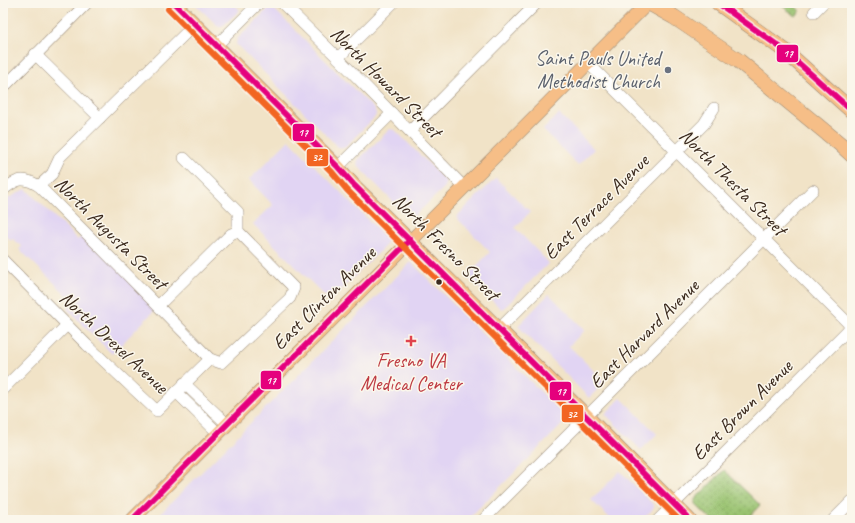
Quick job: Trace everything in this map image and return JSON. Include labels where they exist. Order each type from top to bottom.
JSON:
[{"type":"highway","points":[[648,3],[674,17],[740,61],[840,144],[852,156]]},
{"type":"highway","points":[[718,3],[784,50],[852,111]]},
{"type":"main road","name":"North Fresno Street","points":[[174,3],[690,520]]},
{"type":"main road","name":"East Clinton Avenue","points":[[132,520],[648,3]]},
{"type":"street","points":[[3,88],[87,3]]},
{"type":"street","points":[[217,45],[259,3]]},
{"type":"street","name":"North Howard Street","points":[[282,3],[464,187]]},
{"type":"street","points":[[338,58],[394,3]]},
{"type":"street","points":[[410,131],[537,3]]},
{"type":"street","points":[[814,12],[823,3]]},
{"type":"street","name":"North Augusta Street","points":[[195,24],[60,157],[52,174],[39,186],[210,359]]},
{"type":"street","points":[[35,54],[100,118]]},
{"type":"street","name":"North Thesta Street","points":[[588,62],[852,326]]},
{"type":"street","name":"East Terrace Avenue","points":[[500,328],[704,124],[714,108]]},
{"type":"street","points":[[338,167],[392,113]]},
{"type":"street","points":[[176,392],[210,359],[221,363],[290,298],[294,288],[238,231],[238,212],[184,158]]},
{"type":"street","points":[[3,190],[16,180],[29,180],[39,186]]},
{"type":"street","name":"East Harvard Avenue","points":[[483,520],[813,190]]},
{"type":"street","points":[[158,306],[231,234],[238,231]]},
{"type":"street","name":"North Drexel Avenue","points":[[3,262],[157,411],[176,392],[223,429]]},
{"type":"street","points":[[3,389],[67,325]]},
{"type":"street","name":"East Brown Avenue","points":[[658,520],[852,326]]},
{"type":"street","points":[[184,383],[223,429]]},
{"type":"street","points":[[833,520],[852,501]]},
{"type":"shaded area","points":[[194,3],[233,3],[240,10],[224,25],[219,27]]},
{"type":"shaded area","points":[[269,8],[274,9],[375,110],[375,117],[344,148],[338,147],[236,44],[237,39]]},
{"type":"shaded area","points":[[559,114],[594,149],[578,165],[543,130]]},
{"type":"shaded area","points":[[390,129],[395,130],[446,181],[445,187],[413,217],[407,216],[357,165],[358,160]]},
{"type":"shaded area","points":[[289,140],[387,239],[386,245],[330,301],[253,224],[273,205],[249,180]]},
{"type":"shaded area","points":[[496,178],[530,212],[515,228],[549,263],[504,308],[501,309],[467,276],[490,252],[456,217]]},
{"type":"shaded area","points":[[26,189],[78,240],[88,229],[155,310],[112,354],[67,309],[74,302],[19,249],[22,247],[3,233],[3,203],[5,200]]},
{"type":"shaded area","name":"Fresno VA Medical Center","points":[[411,262],[568,419],[467,520],[154,520]]},
{"type":"shaded area","points":[[549,294],[585,330],[569,346],[605,382],[589,398],[518,326]]},
{"type":"shaded area","points":[[621,398],[657,434],[641,450],[605,414]]},
{"type":"shaded area","points":[[620,471],[654,505],[654,508],[642,520],[612,520],[591,500]]},
{"type":"green space","points":[[778,3],[792,3],[800,11],[796,16]]},
{"type":"green space","points":[[724,470],[760,505],[746,520],[712,520],[695,504],[695,499]]},
{"type":"transit line","name":"17","points":[[174,3],[690,520]]},
{"type":"transit line","name":"17","points":[[718,3],[784,50],[852,111]]},
{"type":"transit line","name":"32","points":[[168,9],[332,172],[347,190],[679,520]]},
{"type":"transit line","name":"17","points":[[132,520],[410,240]]},
{"type":"place","name":"Saint Pauls United Methodist Church","points":[[668,70]]},
{"type":"place","name":"Fresno VA Medical Center","points":[[411,341]]}]
